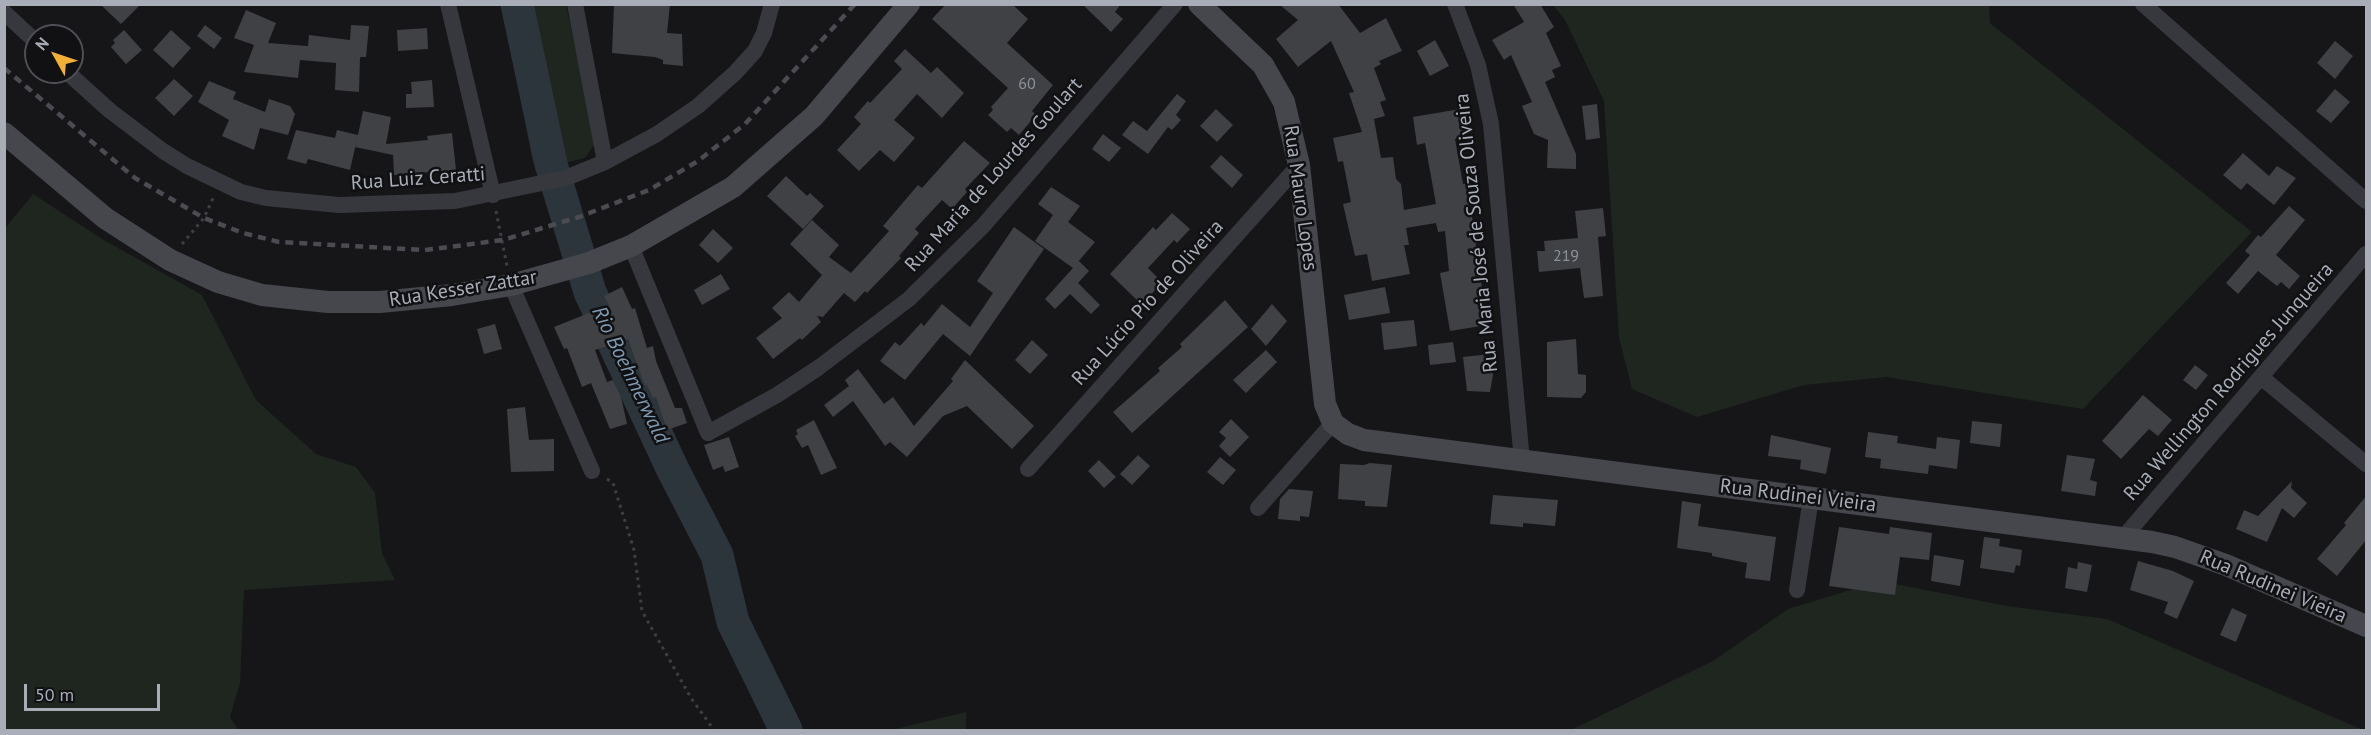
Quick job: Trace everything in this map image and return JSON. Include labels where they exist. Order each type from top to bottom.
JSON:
[{"type":"street","points":[[448,4],[493,195]]},
{"type":"street","points":[[575,4],[605,162]]},
{"type":"street","name":"Rua Luiz Ceratti","points":[[81,84],[138,133],[187,166],[220,183],[266,198],[339,205],[423,204],[493,195],[566,178],[605,162],[680,120],[720,88],[755,51],[764,33],[772,4]]},
{"type":"street","name":"Rua Kesser Zattar","points":[[4,134],[105,218],[170,260],[194,272],[238,289],[262,295],[310,301],[350,303],[428,298],[511,285],[589,263],[631,246],[733,187],[769,158],[814,116],[909,4]]},
{"type":"street","name":"Rua Maria de Lourdes Goulart","points":[[631,246],[708,433],[777,395],[819,368],[909,299],[983,226],[1175,4]]},
{"type":"street","name":"Rua Mauro Lopes","points":[[1199,4],[1242,42],[1275,83],[1293,129],[1325,404],[1333,423]]},
{"type":"street","name":"Rua Maria José de Souza Oliveira","points":[[1455,4],[1478,65],[1491,124],[1522,461]]},
{"type":"street","points":[[2143,4],[2367,201]]},
{"type":"street","points":[[4,12],[24,31]]},
{"type":"street","name":"Rua Lúcio Pio de Oliveira","points":[[1028,469],[1299,165]]},
{"type":"street","name":"Rua Wellington Rodrigues Junqueira","points":[[2123,537],[2367,254]]},
{"type":"street","points":[[511,285],[592,471]]},
{"type":"street","points":[[2261,377],[2367,464]]},
{"type":"street","points":[[1258,508],[1333,423]]},
{"type":"street","name":"Rua Rudinei Vieira","points":[[1333,423],[1348,434],[1364,440],[2123,537],[2175,547],[2367,626]]},
{"type":"street","points":[[1797,590],[1811,498]]},
{"type":"path","points":[[170,260],[204,218],[220,183]]},
{"type":"path","points":[[493,195],[511,285]]},
{"type":"path","points":[[592,471],[613,483],[634,550],[642,611],[691,698],[714,730]]},
{"type":"shaded area","points":[[502,5],[566,5],[596,142],[585,158],[540,169],[533,163]]},
{"type":"shaded area","points":[[1553,5],[1989,5],[1990,23],[2252,232],[2083,409],[1887,377],[1804,385],[1697,417],[1632,389],[1619,338],[1604,101],[1565,20]]},
{"type":"shaded area","points":[[33,194],[102,239],[202,295],[256,400],[316,454],[356,467],[375,493],[382,553],[395,580],[244,590],[240,683],[230,717],[238,730],[5,730],[5,228]]},
{"type":"shaded area","points":[[1880,581],[2007,606],[2107,619],[2363,730],[1571,730],[1713,661],[1788,609]]},
{"type":"shaded area","points":[[966,712],[966,730],[891,730]]},
{"type":"building","points":[[100,4],[141,4],[121,24]]},
{"type":"building","points":[[614,4],[670,4],[667,33],[682,34],[683,66],[663,64],[663,60],[655,57],[612,53]]},
{"type":"building","points":[[946,4],[1012,4],[1028,19],[1007,43],[1053,85],[1032,111],[1036,115],[1019,135],[1011,128],[1007,132],[988,115],[993,110],[991,107],[1008,88],[932,19]]},
{"type":"building","points":[[1082,4],[1121,4],[1115,12],[1123,19],[1111,32]]},
{"type":"building","points":[[1279,4],[1338,4],[1360,33],[1386,18],[1402,51],[1379,61],[1381,64],[1374,68],[1386,100],[1380,102],[1385,116],[1374,119],[1381,158],[1393,157],[1396,179],[1401,184],[1404,210],[1436,204],[1425,143],[1417,145],[1413,117],[1460,109],[1464,137],[1455,139],[1463,184],[1471,183],[1474,202],[1470,202],[1487,325],[1450,331],[1440,273],[1449,271],[1445,231],[1438,232],[1436,223],[1406,228],[1409,245],[1404,245],[1410,274],[1372,281],[1367,254],[1355,256],[1343,204],[1351,202],[1343,161],[1338,162],[1333,138],[1362,132],[1349,93],[1354,92],[1331,41],[1298,67],[1276,39],[1298,20]]},
{"type":"building","points":[[1513,4],[1540,4],[1554,27],[1546,33],[1561,66],[1552,70],[1555,77],[1545,82],[1576,154],[1576,169],[1547,168],[1548,140],[1534,134],[1522,106],[1532,102],[1511,55],[1504,60],[1492,40],[1524,22]]},
{"type":"building","points":[[246,10],[276,23],[268,43],[308,46],[309,35],[350,40],[351,25],[369,26],[366,57],[360,57],[359,92],[335,90],[336,63],[300,60],[298,78],[244,72],[254,45],[234,38]]},
{"type":"building","points":[[205,25],[222,38],[214,49],[197,36]]},
{"type":"building","points":[[427,28],[428,49],[398,51],[397,30]]},
{"type":"building","points":[[124,30],[142,50],[126,64],[111,47],[115,43],[113,40]]},
{"type":"building","points":[[171,30],[191,48],[173,68],[153,50]]},
{"type":"building","points":[[1435,40],[1449,66],[1430,76],[1417,51]]},
{"type":"building","points":[[2335,41],[2353,56],[2335,79],[2317,63]]},
{"type":"building","points":[[905,49],[931,73],[937,67],[964,93],[942,118],[917,94],[894,120],[915,138],[894,162],[880,150],[859,171],[837,150],[861,124],[854,117],[902,69],[894,61]]},
{"type":"building","points":[[174,79],[193,96],[174,116],[155,98]]},
{"type":"building","points":[[432,80],[434,107],[406,108],[406,94],[412,94],[411,82]]},
{"type":"building","points":[[209,81],[236,92],[233,99],[265,112],[269,99],[290,106],[295,114],[288,135],[260,128],[254,150],[222,136],[229,120],[198,102]]},
{"type":"building","points":[[2335,89],[2350,102],[2331,123],[2316,111]]},
{"type":"building","points":[[1177,94],[1186,101],[1176,115],[1181,120],[1172,130],[1168,127],[1148,154],[1122,135],[1133,121],[1147,131]]},
{"type":"building","points":[[1597,104],[1600,138],[1586,140],[1582,106]]},
{"type":"building","points":[[1216,109],[1233,125],[1217,142],[1200,126]]},
{"type":"building","points":[[363,111],[391,117],[386,144],[428,140],[427,136],[452,133],[456,170],[394,175],[393,155],[355,147],[350,170],[308,159],[306,164],[287,159],[296,130],[335,138],[337,130],[358,135]]},
{"type":"building","points":[[1103,134],[1121,148],[1109,162],[1092,149]]},
{"type":"building","points":[[964,141],[990,163],[965,189],[967,192],[952,209],[942,200],[915,229],[919,233],[899,256],[901,258],[867,293],[865,291],[855,302],[844,293],[823,317],[817,316],[821,322],[802,340],[800,338],[773,359],[756,338],[782,318],[772,308],[789,292],[799,302],[822,275],[790,244],[812,220],[839,245],[829,257],[851,273],[889,231],[883,226],[918,185],[922,188]]},
{"type":"building","points":[[2243,153],[2269,176],[2277,166],[2296,178],[2274,205],[2247,183],[2241,190],[2223,175]]},
{"type":"building","points":[[1221,155],[1243,175],[1232,188],[1210,167]]},
{"type":"building","points":[[786,176],[807,196],[810,193],[824,206],[803,229],[767,196]]},
{"type":"building","points":[[1051,187],[1080,206],[1068,222],[1095,242],[1077,263],[1079,261],[1089,271],[1078,283],[1100,305],[1091,314],[1070,294],[1055,309],[1045,299],[1073,268],[1035,241],[1053,215],[1038,204]]},
{"type":"building","points":[[2289,206],[2305,220],[2276,255],[2300,276],[2289,289],[2281,282],[2277,286],[2258,271],[2238,294],[2226,283],[2250,255],[2245,251],[2258,235],[2261,237]]},
{"type":"building","points":[[1603,208],[1606,236],[1598,237],[1603,296],[1584,298],[1580,268],[1539,272],[1537,251],[1545,251],[1544,241],[1578,238],[1575,211]]},
{"type":"building","points":[[1172,213],[1190,229],[1177,243],[1174,240],[1148,268],[1162,282],[1142,305],[1110,274],[1153,227],[1156,230]]},
{"type":"building","points":[[1014,227],[1044,249],[970,356],[943,334],[905,380],[880,361],[895,342],[900,346],[921,323],[924,326],[942,304],[970,327],[993,293],[977,281]]},
{"type":"building","points":[[713,229],[733,248],[718,263],[699,245]]},
{"type":"building","points":[[721,274],[730,289],[702,305],[694,290]]},
{"type":"building","points":[[622,287],[632,309],[635,308],[647,348],[653,346],[656,361],[675,408],[682,408],[687,423],[667,430],[656,397],[653,398],[647,385],[645,386],[628,339],[595,350],[607,382],[613,380],[621,397],[627,424],[610,429],[591,383],[582,387],[567,348],[564,349],[554,327],[609,305],[604,296]]},
{"type":"building","points":[[1385,287],[1390,313],[1349,320],[1344,295]]},
{"type":"building","points":[[1225,300],[1248,327],[1132,433],[1113,412],[1160,371],[1158,368],[1182,347],[1180,344]]},
{"type":"building","points":[[1272,304],[1287,321],[1266,346],[1251,329]]},
{"type":"building","points":[[1414,320],[1417,346],[1384,350],[1381,323]]},
{"type":"building","points":[[495,324],[502,349],[484,354],[477,329]]},
{"type":"building","points":[[1576,339],[1578,374],[1586,375],[1586,392],[1581,398],[1547,397],[1547,342]]},
{"type":"building","points":[[1032,340],[1048,355],[1030,374],[1015,360]]},
{"type":"building","points":[[1453,342],[1456,362],[1430,365],[1428,345]]},
{"type":"building","points":[[1266,350],[1277,362],[1246,393],[1233,380]]},
{"type":"building","points":[[1490,354],[1493,375],[1490,392],[1467,391],[1463,357]]},
{"type":"building","points":[[965,360],[1034,426],[1012,449],[967,406],[943,416],[907,457],[890,442],[885,446],[853,401],[833,417],[824,405],[849,386],[845,380],[858,369],[884,404],[893,397],[914,426],[953,381],[951,379]]},
{"type":"building","points":[[2195,365],[2208,375],[2196,390],[2183,380]]},
{"type":"building","points":[[2143,395],[2172,420],[2158,436],[2149,429],[2121,459],[2102,441]]},
{"type":"building","points":[[525,407],[529,440],[554,439],[554,471],[511,472],[507,409]]},
{"type":"building","points":[[1231,419],[1249,437],[1230,457],[1219,446],[1226,438],[1219,432]]},
{"type":"building","points":[[814,420],[837,468],[821,475],[808,445],[802,448],[795,436],[798,434],[796,430]]},
{"type":"building","points":[[1972,421],[2002,424],[2000,447],[1970,443]]},
{"type":"building","points":[[1868,432],[1898,436],[1897,443],[1936,449],[1937,437],[1960,440],[1957,469],[1929,465],[1928,474],[1880,468],[1881,459],[1865,457]]},
{"type":"building","points":[[1771,435],[1831,448],[1826,474],[1800,469],[1801,460],[1768,456]]},
{"type":"building","points":[[729,437],[739,467],[725,472],[723,466],[713,470],[704,445]]},
{"type":"building","points":[[1138,455],[1150,466],[1132,485],[1120,474]]},
{"type":"building","points":[[2067,455],[2095,459],[2090,480],[2097,482],[2095,496],[2061,491]]},
{"type":"building","points":[[1220,457],[1236,470],[1223,485],[1207,472]]},
{"type":"building","points":[[1099,460],[1116,477],[1104,488],[1088,471]]},
{"type":"building","points":[[1340,464],[1392,465],[1387,507],[1365,506],[1365,501],[1338,499]]},
{"type":"building","points":[[2292,481],[2291,488],[2307,503],[2294,518],[2282,508],[2267,542],[2236,529],[2244,510],[2258,516]]},
{"type":"building","points":[[1289,489],[1313,491],[1309,517],[1300,516],[1300,521],[1278,519],[1280,499]]},
{"type":"building","points":[[1493,495],[1558,500],[1555,526],[1523,523],[1523,527],[1490,524]]},
{"type":"building","points":[[2367,495],[2367,539],[2337,576],[2317,559],[2346,525],[2344,523]]},
{"type":"building","points":[[1682,501],[1701,504],[1698,526],[1776,537],[1770,581],[1745,578],[1747,563],[1712,556],[1712,553],[1677,548]]},
{"type":"building","points":[[1839,527],[1889,534],[1890,527],[1932,533],[1929,560],[1900,557],[1895,595],[1829,586]]},
{"type":"building","points":[[1984,537],[2000,539],[1999,546],[2022,550],[2020,566],[2016,565],[2014,573],[1980,568]]},
{"type":"building","points":[[1934,555],[1964,560],[1960,586],[1931,581]]},
{"type":"building","points":[[2138,561],[2173,571],[2194,581],[2177,619],[2164,613],[2168,602],[2130,590]]},
{"type":"building","points":[[2078,562],[2092,565],[2087,592],[2065,588],[2068,567],[2077,569]]},
{"type":"building","points":[[2232,608],[2247,615],[2236,642],[2220,635]]},
{"type":"waterway","name":"Rio Boehmerwald","points":[[517,4],[551,164],[590,292],[673,470],[717,555],[733,622],[786,730]]},
{"type":"railway","points":[[4,68],[135,178],[204,218],[243,233],[279,242],[425,250],[503,240],[579,217],[649,190],[698,161],[745,124],[855,4]]}]
